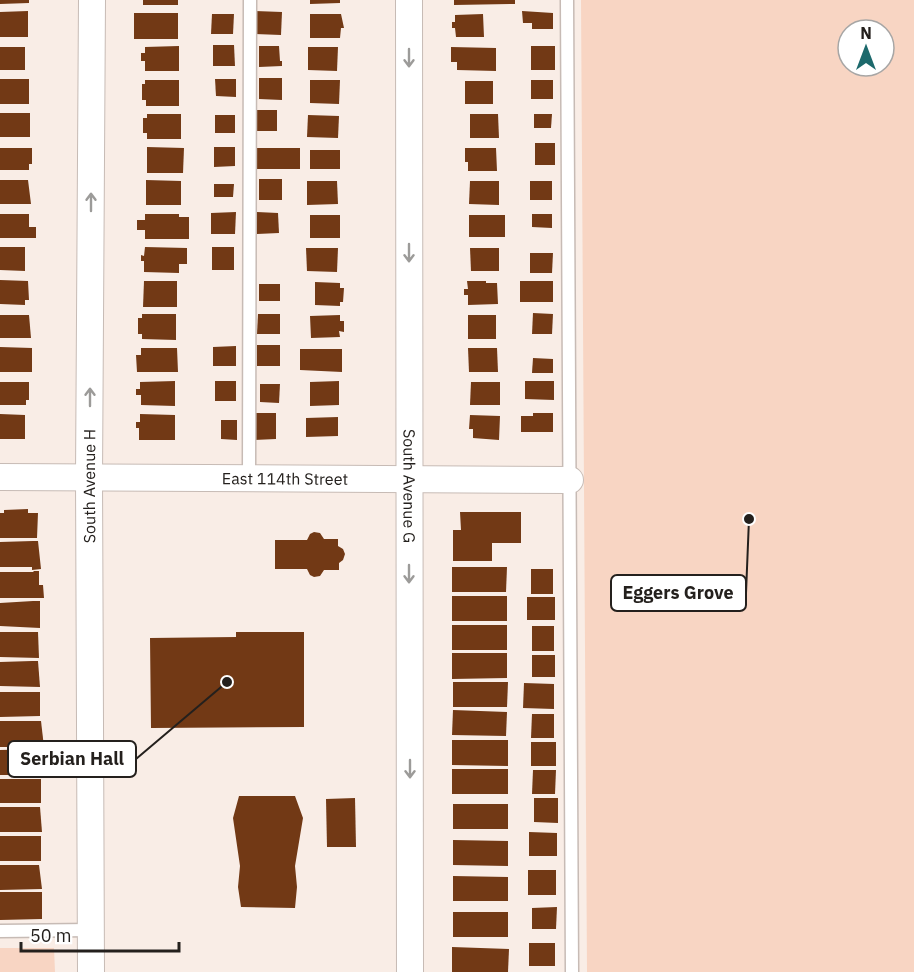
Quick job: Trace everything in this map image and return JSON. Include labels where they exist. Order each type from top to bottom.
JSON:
[{"type":"street","name":"South Avenue H","points":[[91,972],[89,477],[92,0]]},
{"type":"street","name":"South Avenue G","points":[[409,0],[410,972]]},
{"type":"street","name":"East 114th Street","points":[[0,477],[570,480]]},
{"type":"lane","points":[[249,478],[250,0]]},
{"type":"lane","points":[[567,0],[572,972]]},
{"type":"lane","points":[[0,931],[91,930]]},
{"type":"shaded area","points":[[581,0],[914,0],[914,972],[587,972]]},
{"type":"shaded area","points":[[0,948],[54,948],[55,972],[0,972]]},
{"type":"building","points":[[0,0],[29,0],[29,3],[0,4]]},
{"type":"building","points":[[143,0],[178,0],[178,5],[143,5]]},
{"type":"building","points":[[310,0],[340,0],[340,3],[310,4]]},
{"type":"building","points":[[454,0],[515,0],[515,4],[454,5]]},
{"type":"building","points":[[28,11],[28,37],[0,37],[0,12]]},
{"type":"building","points":[[255,11],[282,12],[281,35],[255,34]]},
{"type":"building","points":[[522,11],[553,13],[553,29],[532,29],[532,23],[523,23]]},
{"type":"building","points":[[134,13],[178,13],[178,39],[134,39]]},
{"type":"building","points":[[212,14],[234,14],[233,34],[211,34]]},
{"type":"building","points":[[310,14],[341,14],[344,28],[341,28],[340,38],[310,38]]},
{"type":"building","points":[[483,14],[484,37],[456,37],[455,28],[452,28],[455,15]]},
{"type":"building","points":[[213,45],[234,45],[235,66],[213,66]]},
{"type":"building","points":[[179,46],[179,71],[145,71],[145,61],[141,61],[141,53],[145,53],[145,47]]},
{"type":"building","points":[[259,46],[279,46],[282,66],[259,67]]},
{"type":"building","points":[[531,46],[555,46],[555,70],[531,70]]},
{"type":"building","points":[[0,47],[25,47],[25,70],[0,70]]},
{"type":"building","points":[[308,47],[338,47],[337,71],[308,70]]},
{"type":"building","points":[[451,47],[496,48],[496,71],[457,70],[457,62],[451,62]]},
{"type":"building","points":[[259,78],[282,78],[282,100],[259,99]]},
{"type":"building","points":[[0,79],[29,79],[29,104],[0,104]]},
{"type":"building","points":[[215,79],[236,79],[236,97],[216,96]]},
{"type":"building","points":[[145,80],[179,80],[179,106],[146,106],[146,100],[142,100],[142,84],[145,84]]},
{"type":"building","points":[[310,80],[340,80],[339,104],[310,103]]},
{"type":"building","points":[[531,80],[553,80],[553,99],[531,99]]},
{"type":"building","points":[[465,81],[493,81],[493,104],[465,104]]},
{"type":"building","points":[[254,110],[277,110],[277,131],[254,131]]},
{"type":"building","points":[[0,113],[30,113],[30,137],[0,137]]},
{"type":"building","points":[[147,114],[181,114],[181,139],[147,139],[147,133],[143,133],[143,118],[147,118]]},
{"type":"building","points":[[470,114],[498,114],[499,138],[470,138]]},
{"type":"building","points":[[534,114],[552,114],[551,128],[534,128]]},
{"type":"building","points":[[215,115],[235,115],[235,133],[215,133]]},
{"type":"building","points":[[308,115],[339,116],[338,138],[307,137]]},
{"type":"building","points":[[535,143],[555,143],[555,165],[535,165]]},
{"type":"building","points":[[147,147],[184,148],[183,173],[147,173]]},
{"type":"building","points":[[214,147],[235,147],[235,166],[214,167]]},
{"type":"building","points":[[0,148],[32,148],[32,164],[29,164],[29,170],[0,170]]},
{"type":"building","points":[[257,148],[300,148],[300,169],[257,169]]},
{"type":"building","points":[[465,148],[496,148],[497,171],[468,171],[468,162],[465,162]]},
{"type":"building","points":[[310,150],[340,150],[340,169],[310,169]]},
{"type":"building","points":[[259,179],[282,179],[282,200],[259,200]]},
{"type":"building","points":[[0,180],[28,180],[31,204],[0,204]]},
{"type":"building","points":[[146,180],[181,181],[181,205],[146,205]]},
{"type":"building","points":[[307,181],[337,181],[338,204],[307,205]]},
{"type":"building","points":[[470,181],[499,181],[499,205],[469,204]]},
{"type":"building","points":[[530,181],[552,181],[552,200],[530,200]]},
{"type":"building","points":[[214,184],[234,184],[233,197],[214,197]]},
{"type":"building","points":[[236,212],[235,234],[211,234],[211,213]]},
{"type":"building","points":[[257,212],[278,213],[279,233],[257,234]]},
{"type":"building","points":[[0,214],[29,214],[29,227],[36,227],[36,238],[0,238]]},
{"type":"building","points":[[145,214],[179,214],[179,217],[189,217],[189,239],[145,239],[145,230],[137,230],[137,220],[145,220]]},
{"type":"building","points":[[532,214],[552,214],[552,228],[532,227]]},
{"type":"building","points":[[310,215],[340,215],[340,238],[310,238]]},
{"type":"building","points":[[469,215],[505,215],[505,237],[469,237]]},
{"type":"building","points":[[0,247],[25,247],[25,271],[0,270]]},
{"type":"building","points":[[145,247],[187,248],[187,264],[179,264],[179,273],[144,272],[144,261],[141,261],[141,255],[144,256]]},
{"type":"building","points":[[212,247],[234,247],[234,270],[212,270]]},
{"type":"building","points":[[306,248],[338,248],[337,272],[307,271]]},
{"type":"building","points":[[470,248],[499,248],[499,271],[471,271]]},
{"type":"building","points":[[530,253],[553,253],[552,273],[530,273]]},
{"type":"building","points":[[0,280],[28,281],[29,300],[25,300],[25,305],[0,304]]},
{"type":"building","points":[[144,281],[177,281],[177,307],[143,307]]},
{"type":"building","points":[[467,281],[497,283],[498,304],[468,305],[468,295],[464,295],[464,289],[468,289]]},
{"type":"building","points":[[520,281],[553,281],[553,302],[520,302]]},
{"type":"building","points":[[315,282],[340,283],[340,288],[344,288],[343,302],[340,302],[340,306],[315,305]]},
{"type":"building","points":[[259,284],[280,284],[280,301],[259,301]]},
{"type":"building","points":[[533,313],[553,314],[552,334],[532,334]]},
{"type":"building","points":[[142,314],[176,314],[176,340],[142,339],[142,334],[138,334],[138,318],[142,318]]},
{"type":"building","points":[[258,314],[280,314],[280,334],[257,334]]},
{"type":"building","points":[[0,315],[29,315],[31,338],[0,338]]},
{"type":"building","points":[[340,315],[340,321],[344,321],[344,332],[339,331],[340,337],[311,338],[310,316]]},
{"type":"building","points":[[468,315],[496,315],[496,339],[468,339]]},
{"type":"building","points":[[257,345],[280,345],[280,366],[257,366]]},
{"type":"building","points":[[236,346],[236,366],[213,366],[213,347]]},
{"type":"building","points":[[0,347],[32,348],[32,372],[0,372]]},
{"type":"building","points":[[141,348],[177,348],[178,372],[137,372],[136,355],[141,355]]},
{"type":"building","points":[[468,348],[497,348],[498,372],[469,372]]},
{"type":"building","points":[[300,349],[342,349],[342,372],[300,370]]},
{"type":"building","points":[[533,358],[553,359],[553,373],[532,373]]},
{"type":"building","points":[[175,381],[175,406],[141,405],[141,395],[136,395],[136,389],[140,389],[140,382]]},
{"type":"building","points":[[215,381],[236,381],[236,401],[215,401]]},
{"type":"building","points":[[339,381],[339,405],[310,406],[310,382]]},
{"type":"building","points":[[525,381],[554,381],[554,400],[525,399]]},
{"type":"building","points":[[0,382],[29,382],[29,400],[26,400],[26,405],[0,405]]},
{"type":"building","points":[[471,382],[500,382],[500,405],[470,405]]},
{"type":"building","points":[[260,384],[280,384],[279,403],[260,402]]},
{"type":"building","points":[[254,413],[276,413],[276,439],[254,440]]},
{"type":"building","points":[[533,413],[553,413],[553,432],[521,432],[521,416],[533,416]]},
{"type":"building","points":[[0,414],[25,415],[25,439],[0,439]]},
{"type":"building","points":[[140,414],[175,415],[175,440],[139,440],[139,428],[136,428],[136,422],[140,422]]},
{"type":"building","points":[[470,415],[500,416],[499,440],[473,438],[473,429],[469,429]]},
{"type":"building","points":[[338,417],[338,436],[306,437],[306,418]]},
{"type":"building","points":[[221,420],[237,420],[237,440],[221,439]]},
{"type":"building","points":[[28,509],[28,513],[38,513],[37,538],[0,538],[0,513],[4,513],[4,510]]},
{"type":"building","points":[[460,512],[521,512],[521,543],[492,543],[492,561],[453,561],[453,530],[461,530]]},
{"type":"building","points":[[314,532],[320,533],[324,539],[338,539],[338,546],[345,554],[339,563],[339,570],[324,570],[320,576],[314,577],[307,569],[275,569],[275,540],[307,540]]},
{"type":"building","points":[[38,541],[41,569],[0,567],[0,542]]},
{"type":"building","points":[[452,567],[507,567],[506,592],[452,592]]},
{"type":"building","points":[[531,569],[553,569],[553,594],[531,594]]},
{"type":"building","points":[[39,571],[39,585],[43,585],[44,598],[0,598],[0,572]]},
{"type":"building","points":[[452,596],[507,596],[507,621],[452,621]]},
{"type":"building","points":[[527,597],[555,597],[555,620],[527,620]]},
{"type":"building","points":[[40,601],[40,628],[0,626],[0,603]]},
{"type":"building","points":[[452,625],[507,625],[507,650],[452,650]]},
{"type":"building","points":[[532,626],[554,626],[554,651],[532,651]]},
{"type":"building","points":[[0,632],[38,632],[39,658],[0,657]]},
{"type":"building","points":[[236,632],[304,632],[304,727],[151,728],[150,638],[236,637]]},
{"type":"building","points":[[452,653],[507,653],[507,678],[452,679]]},
{"type":"building","points":[[532,655],[555,655],[555,677],[532,677]]},
{"type":"building","points":[[38,661],[40,687],[0,686],[0,662]]},
{"type":"building","points":[[453,682],[508,682],[507,707],[453,707]]},
{"type":"building","points":[[524,683],[554,684],[554,709],[523,708]]},
{"type":"building","points":[[0,692],[40,692],[40,716],[0,717]]},
{"type":"building","points":[[453,710],[507,712],[506,736],[452,735]]},
{"type":"building","points":[[532,714],[554,714],[554,738],[531,738]]},
{"type":"building","points":[[0,721],[41,721],[44,747],[0,747]]},
{"type":"building","points":[[452,740],[508,740],[508,766],[452,765]]},
{"type":"building","points":[[531,742],[556,742],[556,766],[531,766]]},
{"type":"building","points":[[41,749],[42,775],[0,775],[0,750]]},
{"type":"building","points":[[452,769],[508,769],[508,794],[452,794]]},
{"type":"building","points":[[533,770],[556,770],[555,794],[532,794]]},
{"type":"building","points":[[0,779],[41,779],[41,803],[0,803]]},
{"type":"building","points":[[239,796],[295,796],[303,818],[295,866],[297,887],[295,908],[241,907],[238,887],[240,866],[233,818]]},
{"type":"building","points":[[355,798],[356,847],[327,847],[326,799]]},
{"type":"building","points":[[534,798],[558,798],[558,823],[534,822]]},
{"type":"building","points":[[453,804],[508,804],[508,829],[453,829]]},
{"type":"building","points":[[0,807],[40,807],[42,832],[0,832]]},
{"type":"building","points":[[529,832],[557,833],[557,856],[529,856]]},
{"type":"building","points":[[0,836],[41,836],[41,861],[0,861]]},
{"type":"building","points":[[453,840],[508,841],[508,866],[453,865]]},
{"type":"building","points":[[0,865],[39,865],[42,889],[0,890]]},
{"type":"building","points":[[528,870],[556,870],[556,895],[528,895]]},
{"type":"building","points":[[453,876],[508,877],[508,901],[453,901]]},
{"type":"building","points":[[0,892],[42,892],[42,919],[0,920]]},
{"type":"building","points":[[557,907],[556,929],[532,929],[532,908]]},
{"type":"building","points":[[453,912],[508,912],[508,937],[453,937]]},
{"type":"building","points":[[529,943],[555,943],[555,966],[529,966]]},
{"type":"building","points":[[452,947],[509,949],[508,972],[452,972]]},
{"type":"place","name":"Eggers Grove","points":[[749,519]]},
{"type":"place","name":"Serbian Hall","points":[[227,682]]}]
